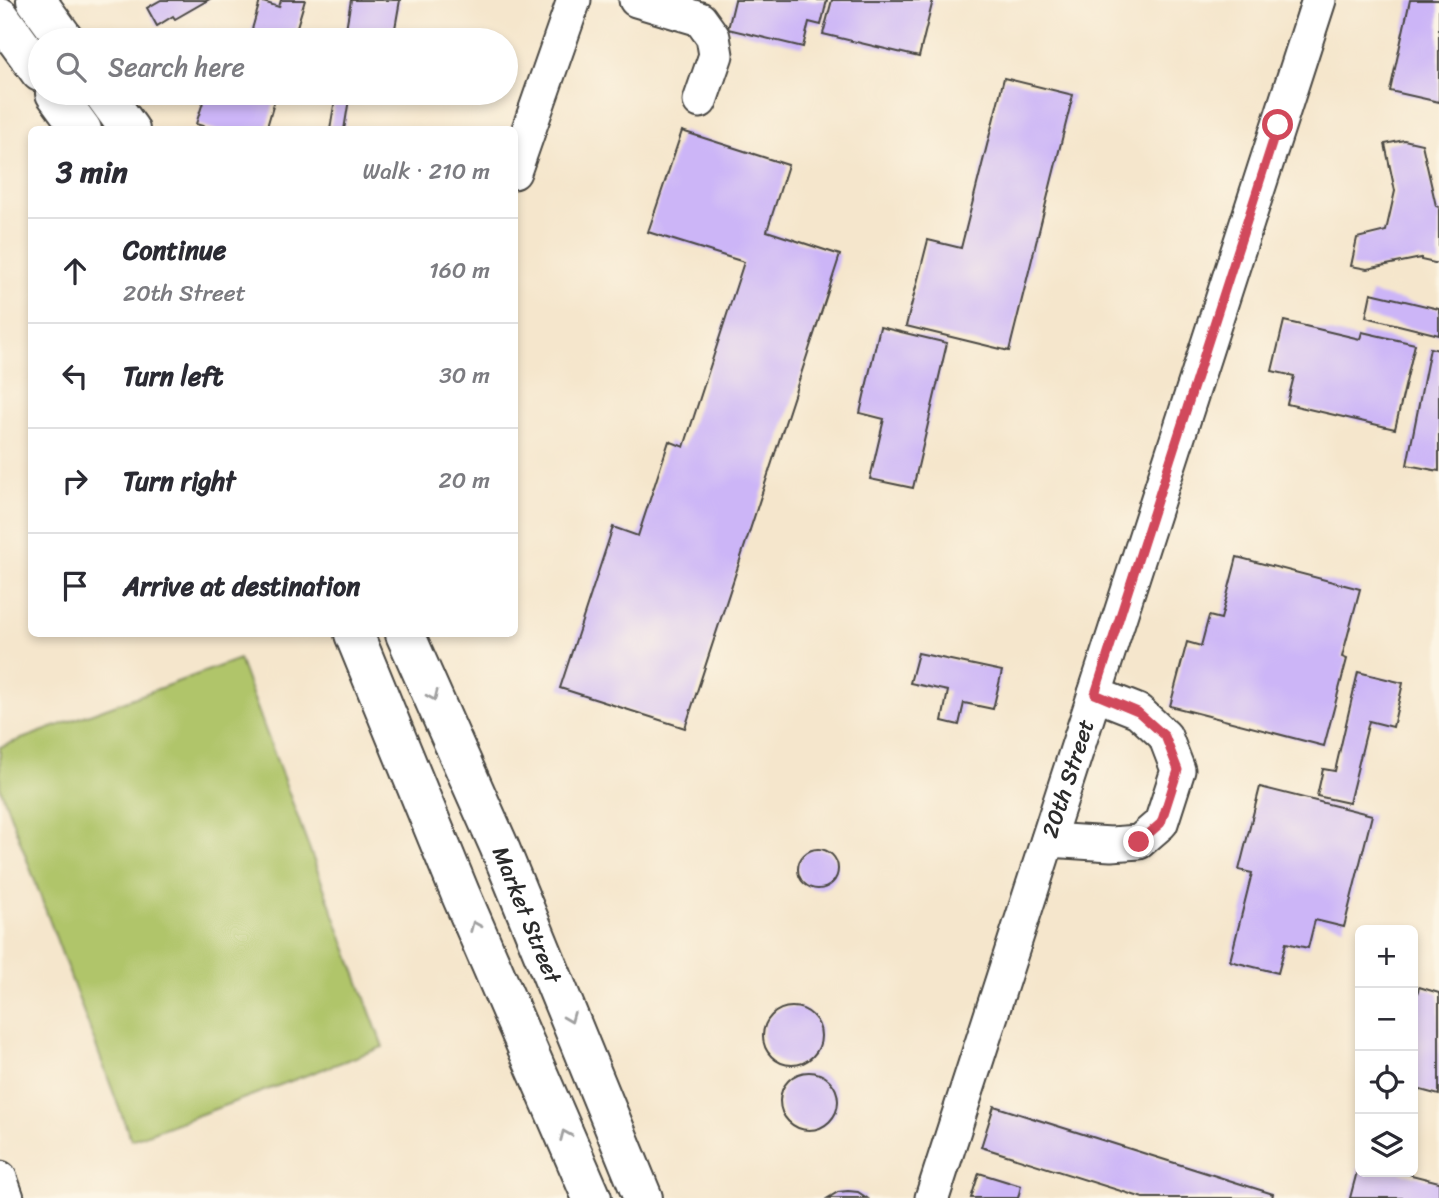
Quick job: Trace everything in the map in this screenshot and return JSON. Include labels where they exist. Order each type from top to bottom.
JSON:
[{"type":"main road","points":[[36,0],[56,28]]},
{"type":"main road","points":[[0,17],[28,56]]},
{"type":"main road","points":[[64,105],[79,126]]},
{"type":"main road","points":[[112,105],[127,126]]},
{"type":"main road","points":[[355,637],[460,893],[592,1198]]},
{"type":"main road","name":"Market Street","points":[[408,637],[499,846],[643,1198]]},
{"type":"street","points":[[518,161],[574,0]]},
{"type":"street","points":[[636,0],[700,19],[713,37],[716,55],[700,101]]},
{"type":"street","name":"20th Street","points":[[932,1198],[1319,0]]},
{"type":"street","points":[[1048,840],[1111,844],[1139,842],[1161,823],[1178,770],[1165,736],[1138,712],[1095,694]]},
{"type":"street","points":[[0,1178],[6,1198]]},
{"type":"green space","points":[[239,659],[383,1047],[131,1140],[0,787],[0,747]]},
{"type":"building","points":[[161,0],[208,0],[157,26],[147,8]]},
{"type":"building","points":[[281,0],[305,0],[297,28],[252,28],[260,1],[279,7]]},
{"type":"building","points":[[351,0],[400,0],[395,28],[346,28]]},
{"type":"building","points":[[735,0],[827,0],[821,25],[809,22],[803,47],[728,29]]},
{"type":"building","points":[[832,0],[933,0],[919,57],[823,34]]},
{"type":"building","points":[[1410,0],[1439,0],[1439,102],[1390,91]]},
{"type":"building","points":[[1004,78],[1073,95],[1009,351],[906,326],[928,240],[961,248]]},
{"type":"building","points":[[202,105],[273,105],[267,126],[196,124]]},
{"type":"building","points":[[334,105],[348,105],[345,126],[331,126]]},
{"type":"building","points":[[682,131],[788,165],[767,231],[840,255],[685,728],[560,688],[613,527],[638,536],[669,441],[684,447],[744,262],[648,232]]},
{"type":"building","points":[[1404,140],[1422,144],[1436,206],[1439,207],[1439,264],[1421,258],[1367,269],[1351,266],[1357,238],[1386,231],[1395,191],[1385,144]]},
{"type":"building","points":[[1371,293],[1439,309],[1439,335],[1366,317]]},
{"type":"building","points":[[1284,321],[1360,339],[1362,332],[1415,344],[1395,429],[1287,404],[1294,376],[1272,371]]},
{"type":"building","points":[[880,327],[947,343],[913,488],[870,479],[884,419],[860,413]]},
{"type":"building","points":[[1430,348],[1439,350],[1439,471],[1407,465]]},
{"type":"building","points":[[1237,557],[1360,589],[1342,657],[1347,659],[1324,746],[1170,706],[1187,642],[1201,646],[1209,616],[1221,619]]},
{"type":"building","points":[[918,653],[1002,671],[993,709],[964,703],[959,725],[942,721],[948,691],[910,683]]},
{"type":"building","points":[[1358,672],[1403,683],[1393,727],[1369,721],[1349,803],[1317,796],[1323,769],[1335,771]]},
{"type":"building","points":[[1260,787],[1372,815],[1344,927],[1315,920],[1308,948],[1286,943],[1278,973],[1230,961],[1252,873],[1239,870]]},
{"type":"building","points":[[818,849],[826,850],[832,855],[837,861],[837,877],[832,883],[826,888],[818,889],[810,888],[804,883],[799,877],[798,869],[799,861],[804,855],[810,850]]},
{"type":"building","points":[[1419,987],[1439,993],[1439,1095],[1418,1089]]},
{"type":"building","points":[[786,1007],[798,1007],[813,1015],[821,1030],[821,1042],[813,1057],[798,1065],[786,1065],[771,1057],[763,1042],[763,1030],[771,1015]]},
{"type":"building","points":[[803,1072],[815,1072],[830,1080],[838,1095],[838,1107],[830,1122],[815,1130],[803,1130],[788,1122],[780,1107],[780,1095],[788,1080]]},
{"type":"building","points":[[994,1106],[1273,1194],[1272,1198],[1143,1198],[981,1147]]},
{"type":"building","points":[[979,1173],[1021,1186],[1018,1198],[971,1198]]},
{"type":"building","points":[[1356,1177],[1418,1177],[1439,1182],[1439,1198],[1350,1198]]},
{"type":"building","points":[[838,1192],[858,1192],[867,1198],[828,1198]]},
{"type":"route","points":[[1139,842],[1161,823],[1178,770],[1165,736],[1138,712],[1095,694],[1278,125]]}]
